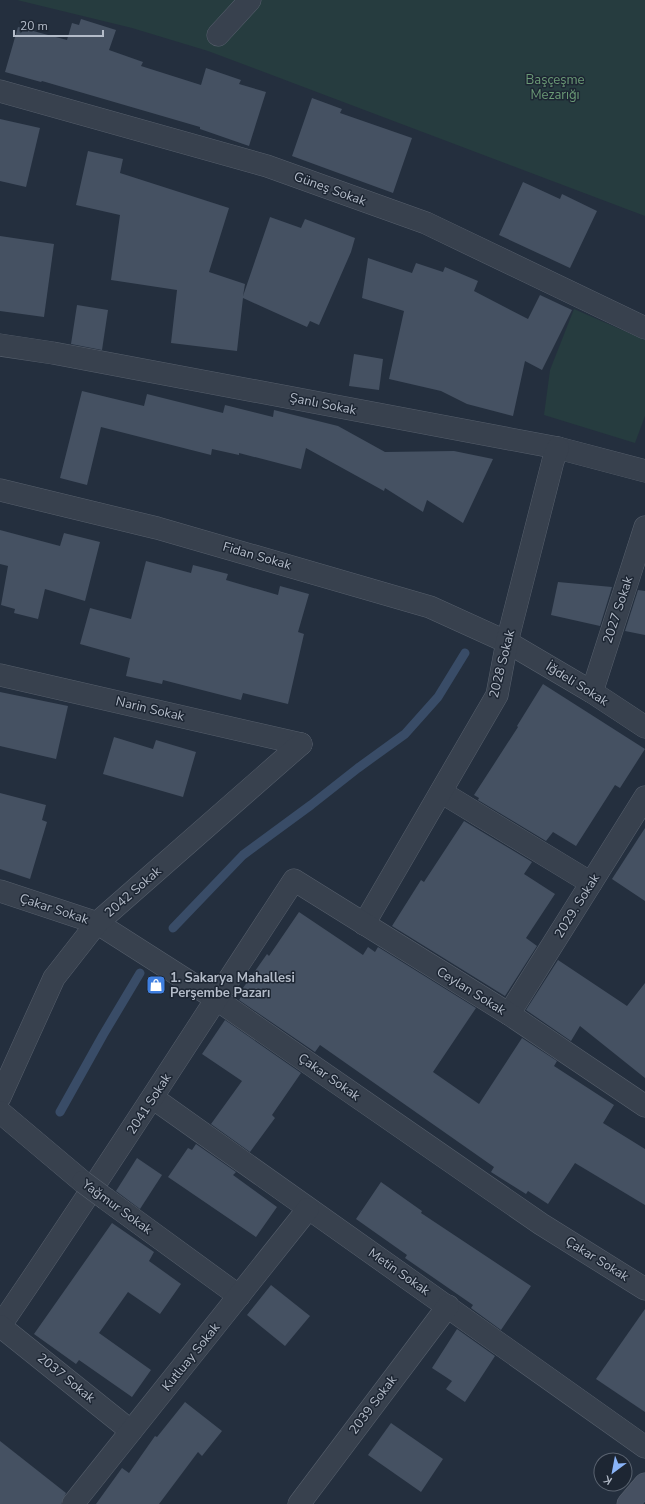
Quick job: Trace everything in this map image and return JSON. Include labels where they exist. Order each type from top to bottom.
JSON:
[{"type":"main road","points":[[628,1504],[645,1484]]},
{"type":"street","points":[[218,35],[250,0]]},
{"type":"street","name":"Güneş Sokak","points":[[0,91],[267,166],[426,223],[645,328]]},
{"type":"street","name":"Şanlı Sokak","points":[[0,345],[53,353],[558,448],[645,471]]},
{"type":"street","name":"2028 Sokak","points":[[364,924],[497,695],[507,642],[553,461],[558,448]]},
{"type":"street","name":"Fidan Sokak","points":[[0,490],[158,528],[430,607],[507,642]]},
{"type":"street","name":"2027 Sokak","points":[[592,692],[645,527]]},
{"type":"street","name":"İğdeli Sokak","points":[[507,642],[592,692],[645,727]]},
{"type":"street","name":"Narin Sokak","points":[[0,675],[301,744]]},
{"type":"street","name":"2042 Sokak","points":[[0,1097],[54,978],[98,923],[301,744]]},
{"type":"street","points":[[441,792],[591,883]]},
{"type":"street","name":"2029. Sokak","points":[[509,1014],[645,797]]},
{"type":"street","name":"Ceylan Sokak","points":[[294,880],[509,1014],[645,1106]]},
{"type":"street","name":"2041 Sokak","points":[[0,1326],[153,1098],[294,880]]},
{"type":"street","name":"Çakar Sokak","points":[[0,892],[98,923],[216,999],[541,1224],[645,1289]]},
{"type":"street","name":"Metin Sokak","points":[[153,1098],[645,1447]]},
{"type":"street","name":"Yağmur Sokak","points":[[0,1112],[83,1182],[239,1296]]},
{"type":"street","name":"Kutluay Sokak","points":[[73,1504],[308,1209]]},
{"type":"street","name":"2039 Sokak","points":[[299,1504],[448,1306]]},
{"type":"street","name":"2037 Sokak","points":[[0,1326],[131,1431]]},
{"type":"green space","name":"Başçeşme Mezarığı","points":[[17,0],[645,0],[645,216],[208,51],[132,28]]},
{"type":"green space","points":[[574,309],[645,340],[645,416],[635,443],[544,415],[550,370]]},
{"type":"building","points":[[81,19],[116,30],[109,50],[143,62],[141,66],[201,85],[206,68],[241,80],[239,84],[266,92],[249,146],[200,129],[200,127],[42,81],[41,82],[5,72],[18,27],[67,40],[72,23],[79,25]]},
{"type":"building","points":[[312,98],[342,109],[340,113],[412,138],[393,193],[292,156]]},
{"type":"building","points":[[0,119],[40,128],[26,187],[0,181]]},
{"type":"building","points":[[88,151],[123,159],[120,173],[229,208],[209,272],[245,284],[243,296],[270,217],[301,228],[305,219],[355,238],[351,252],[319,325],[310,321],[307,327],[243,298],[237,351],[171,343],[177,290],[111,280],[120,215],[76,205]]},
{"type":"building","points":[[523,182],[560,199],[562,194],[597,211],[570,268],[499,235]]},
{"type":"building","points":[[0,236],[54,244],[44,317],[0,311]]},
{"type":"building","points":[[368,258],[412,273],[416,263],[443,272],[445,267],[478,281],[474,291],[528,319],[540,295],[572,310],[542,370],[525,361],[513,416],[467,404],[441,391],[389,379],[404,311],[362,298]]},
{"type":"building","points":[[77,305],[108,310],[102,350],[71,344]]},
{"type":"building","points":[[354,354],[383,359],[379,390],[349,386]]},
{"type":"building","points":[[82,391],[144,406],[147,394],[223,413],[225,405],[273,417],[274,410],[338,426],[385,452],[454,451],[493,459],[463,523],[427,500],[423,512],[385,488],[384,491],[306,448],[301,469],[239,453],[239,455],[212,449],[211,455],[101,427],[87,485],[60,478]]},
{"type":"building","points":[[0,530],[60,546],[64,533],[100,542],[85,601],[45,589],[38,619],[14,613],[15,609],[1,605],[8,566],[0,564]]},
{"type":"building","points":[[146,561],[191,573],[193,565],[228,574],[226,580],[278,595],[280,586],[309,594],[298,632],[304,634],[288,704],[243,693],[241,700],[163,680],[162,684],[126,676],[130,658],[80,644],[90,608],[131,619]]},
{"type":"building","points":[[558,582],[612,587],[600,626],[551,615]]},
{"type":"building","points":[[638,590],[645,591],[645,635],[625,631]]},
{"type":"building","points":[[543,684],[645,749],[620,788],[615,785],[576,846],[553,832],[546,841],[478,800],[479,798],[474,795],[518,727],[517,726]]},
{"type":"building","points":[[0,692],[68,706],[56,759],[0,746]]},
{"type":"building","points":[[114,737],[153,749],[156,740],[196,752],[183,797],[103,774]]},
{"type":"building","points":[[0,793],[46,805],[42,820],[47,822],[30,879],[0,869]]},
{"type":"building","points":[[464,821],[532,862],[524,874],[555,894],[526,938],[537,946],[505,996],[392,926],[421,880],[424,882]]},
{"type":"building","points":[[645,828],[645,901],[612,879]]},
{"type":"building","points":[[299,912],[363,955],[368,947],[375,952],[378,947],[476,1008],[433,1072],[479,1104],[522,1038],[557,1061],[554,1066],[614,1105],[603,1123],[645,1149],[645,1205],[575,1163],[548,1204],[528,1191],[526,1194],[491,1172],[494,1167],[320,1045],[315,1052],[239,1000],[246,990],[243,988],[267,954],[269,956]]},
{"type":"building","points":[[558,960],[627,1006],[645,983],[645,1078],[580,1026],[571,1041],[526,1010]]},
{"type":"building","points":[[225,1020],[301,1073],[272,1115],[275,1118],[250,1152],[211,1124],[242,1081],[202,1054]]},
{"type":"building","points":[[196,1144],[236,1172],[233,1175],[277,1207],[256,1237],[168,1177],[188,1148],[192,1150]]},
{"type":"building","points":[[137,1158],[162,1175],[140,1209],[116,1191]]},
{"type":"building","points":[[381,1182],[422,1211],[421,1213],[531,1286],[501,1330],[471,1308],[473,1305],[405,1258],[407,1255],[356,1219]]},
{"type":"building","points":[[112,1223],[154,1252],[149,1261],[181,1284],[160,1314],[128,1292],[99,1333],[151,1370],[132,1397],[79,1360],[76,1364],[34,1334]]},
{"type":"building","points":[[271,1285],[310,1316],[285,1346],[247,1315]]},
{"type":"building","points":[[645,1309],[645,1412],[596,1379]]},
{"type":"building","points":[[457,1329],[495,1356],[465,1402],[446,1389],[452,1381],[432,1368]]},
{"type":"building","points":[[185,1402],[222,1431],[202,1456],[198,1452],[159,1504],[96,1504],[122,1468],[129,1473],[155,1436],[157,1437]]},
{"type":"building","points":[[391,1423],[443,1459],[421,1492],[368,1455]]},
{"type":"building","points":[[0,1441],[66,1493],[61,1504],[0,1504]]},
{"type":"waterway","points":[[173,928],[243,855],[405,734],[438,697],[465,653]]},
{"type":"waterway","points":[[60,1112],[140,973]]},
{"type":"place","name":"1. Sakarya Mahallesi Perşembe Pazarı","points":[[156,985]]}]
